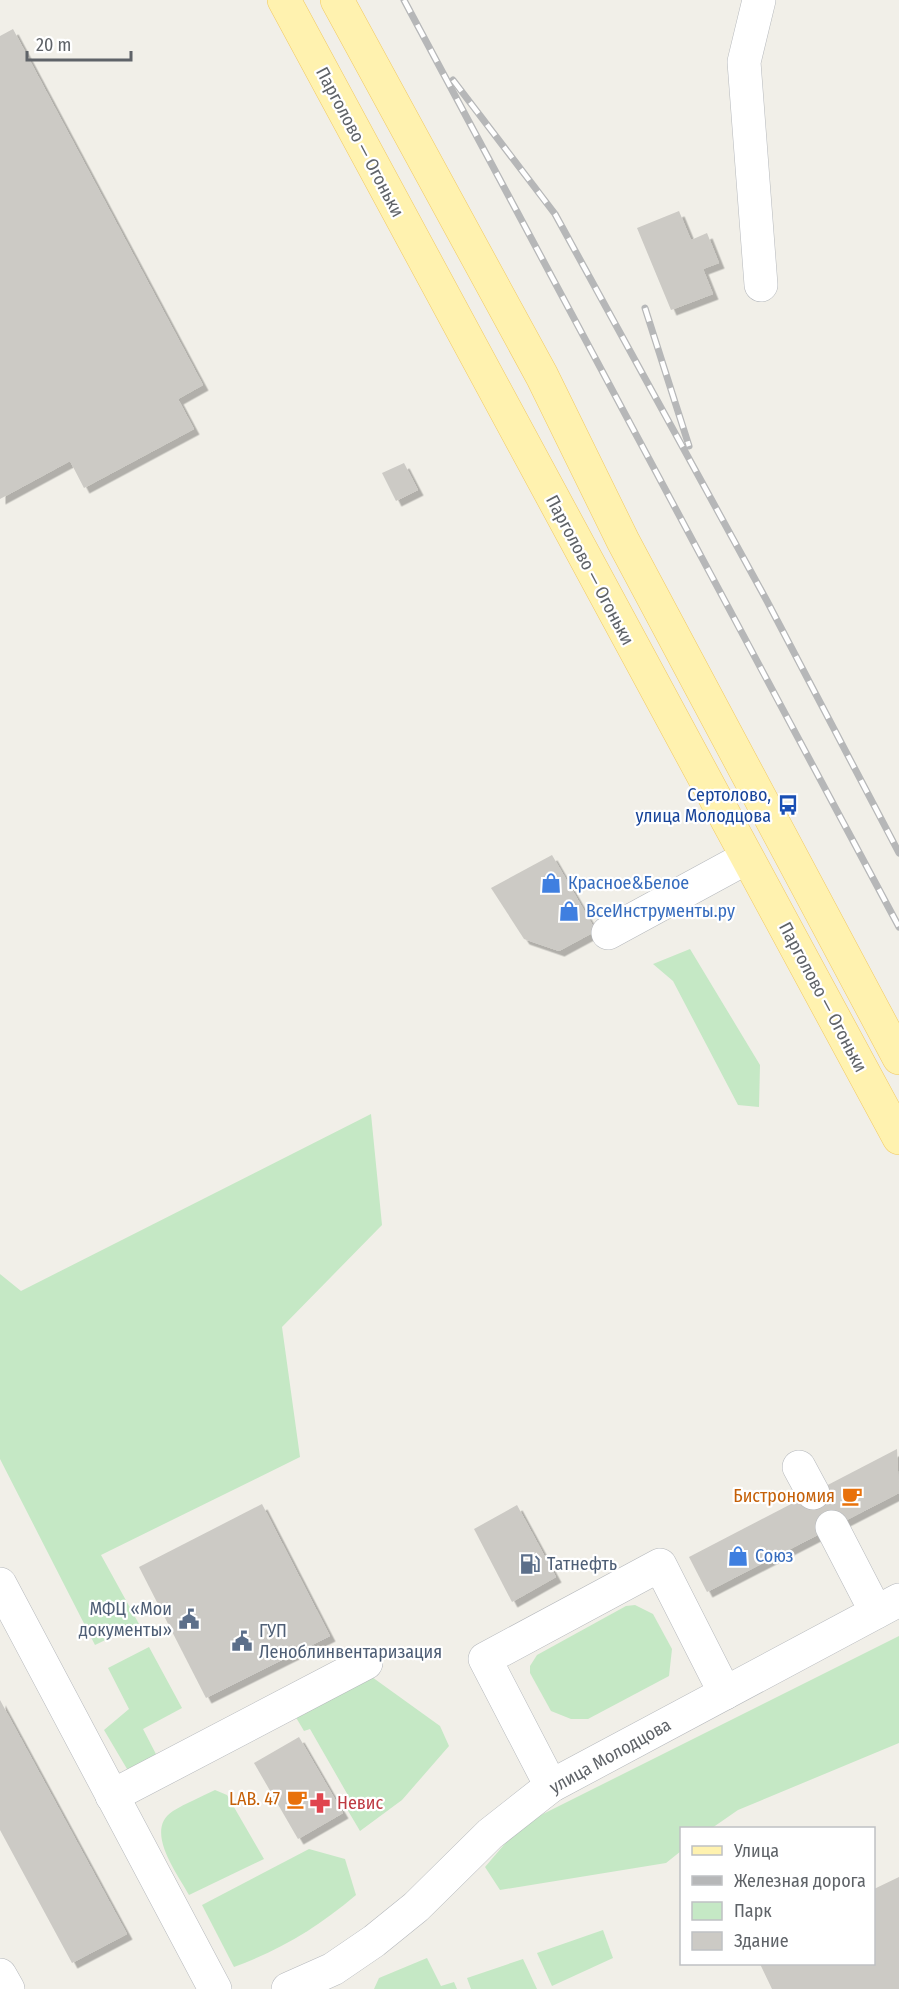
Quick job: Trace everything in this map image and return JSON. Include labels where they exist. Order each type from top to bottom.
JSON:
[{"type":"main road","name":"Парголово — Огоньки","points":[[284,0],[899,1138]]},
{"type":"main road","name":"Парголово — Огоньки","points":[[337,0],[542,375],[623,541],[899,1058]]},
{"type":"street","points":[[759,0],[744,62],[761,285]]},
{"type":"street","points":[[608,933],[746,858]]},
{"type":"street","points":[[832,1527],[887,1606]]},
{"type":"street","points":[[551,1786],[485,1659],[639,1576],[660,1565],[725,1693]]},
{"type":"street","points":[[0,1584],[215,1989]]},
{"type":"street","name":"улица Молодцова","points":[[288,1989],[339,1979],[375,1941],[416,1907],[490,1834],[551,1786],[887,1606]]},
{"type":"street","points":[[112,1796],[366,1663]]},
{"type":"street","points":[[0,1975],[8,1989]]},
{"type":"green space","points":[[690,949],[760,1065],[759,1107],[738,1105],[673,981],[653,964]]},
{"type":"green space","points":[[371,1114],[382,1225],[282,1327],[300,1457],[101,1555],[139,1624],[95,1645],[0,1459],[0,1274],[21,1291]]},
{"type":"green space","points":[[635,1605],[653,1614],[672,1649],[669,1676],[588,1719],[571,1719],[551,1711],[530,1673],[530,1666],[537,1655],[626,1606]]},
{"type":"green space","points":[[899,1636],[899,1743],[738,1810],[713,1827],[680,1827],[680,1852],[666,1863],[500,1890],[485,1867],[521,1825]]},
{"type":"green space","points":[[149,1647],[182,1708],[143,1729],[158,1758],[130,1774],[104,1730],[129,1709],[108,1668]]},
{"type":"green space","points":[[365,1672],[440,1726],[449,1746],[402,1800],[360,1831],[347,1809],[353,1804],[310,1729],[304,1731],[291,1709]]},
{"type":"green space","points":[[215,1790],[227,1795],[264,1859],[189,1895],[171,1864],[162,1840],[161,1829],[165,1819],[173,1811]]},
{"type":"green space","points":[[309,1849],[345,1859],[356,1895],[298,1937],[234,1967],[202,1905]]},
{"type":"green space","points":[[603,1930],[613,1958],[552,1986],[537,1953]]},
{"type":"green space","points":[[427,1958],[441,1986],[454,1982],[457,1989],[374,1989],[379,1978]]},
{"type":"green space","points":[[523,1959],[537,1989],[471,1989],[467,1978]]},
{"type":"building","points":[[13,29],[203,385],[178,399],[194,429],[84,488],[70,461],[0,499],[0,36]]},
{"type":"building","points":[[679,211],[691,240],[707,233],[719,263],[703,269],[713,294],[671,310],[637,228]]},
{"type":"building","points":[[404,463],[418,490],[396,501],[382,473]]},
{"type":"building","points":[[552,855],[596,931],[559,951],[524,939],[491,888]]},
{"type":"building","points":[[897,1449],[899,1493],[707,1592],[689,1557]]},
{"type":"building","points":[[262,1504],[330,1636],[206,1698],[139,1567]]},
{"type":"building","points":[[517,1505],[556,1577],[512,1602],[474,1529]]},
{"type":"building","points":[[0,1700],[127,1934],[72,1963],[0,1830]]},
{"type":"building","points":[[299,1737],[343,1813],[298,1839],[254,1763]]},
{"type":"building","points":[[899,1877],[899,1989],[772,1989],[760,1965],[875,1965],[875,1889]]},
{"type":"railway","points":[[404,0],[899,927]]},
{"type":"railway","points":[[453,80],[555,214],[767,601],[899,853]]},
{"type":"railway","points":[[645,308],[689,446]]},
{"type":"place","name":"Сертолово, улица Молодцова","points":[[788,805]]},
{"type":"place","name":"Красное&Белое","points":[[551,883]]},
{"type":"place","name":"ВсеИнструменты.ру","points":[[569,911]]},
{"type":"place","name":"Бистрономия","points":[[852,1496]]},
{"type":"place","name":"Союз","points":[[738,1556]]},
{"type":"place","name":"Татнефть","points":[[530,1564]]},
{"type":"place","name":"МФЦ «Мои документы»","points":[[189,1619]]},
{"type":"place","name":"ГУП Леноблинвентаризация","points":[[242,1641]]},
{"type":"place","name":"LAB. 47","points":[[297,1799]]},
{"type":"place","name":"Невис","points":[[320,1803]]}]
